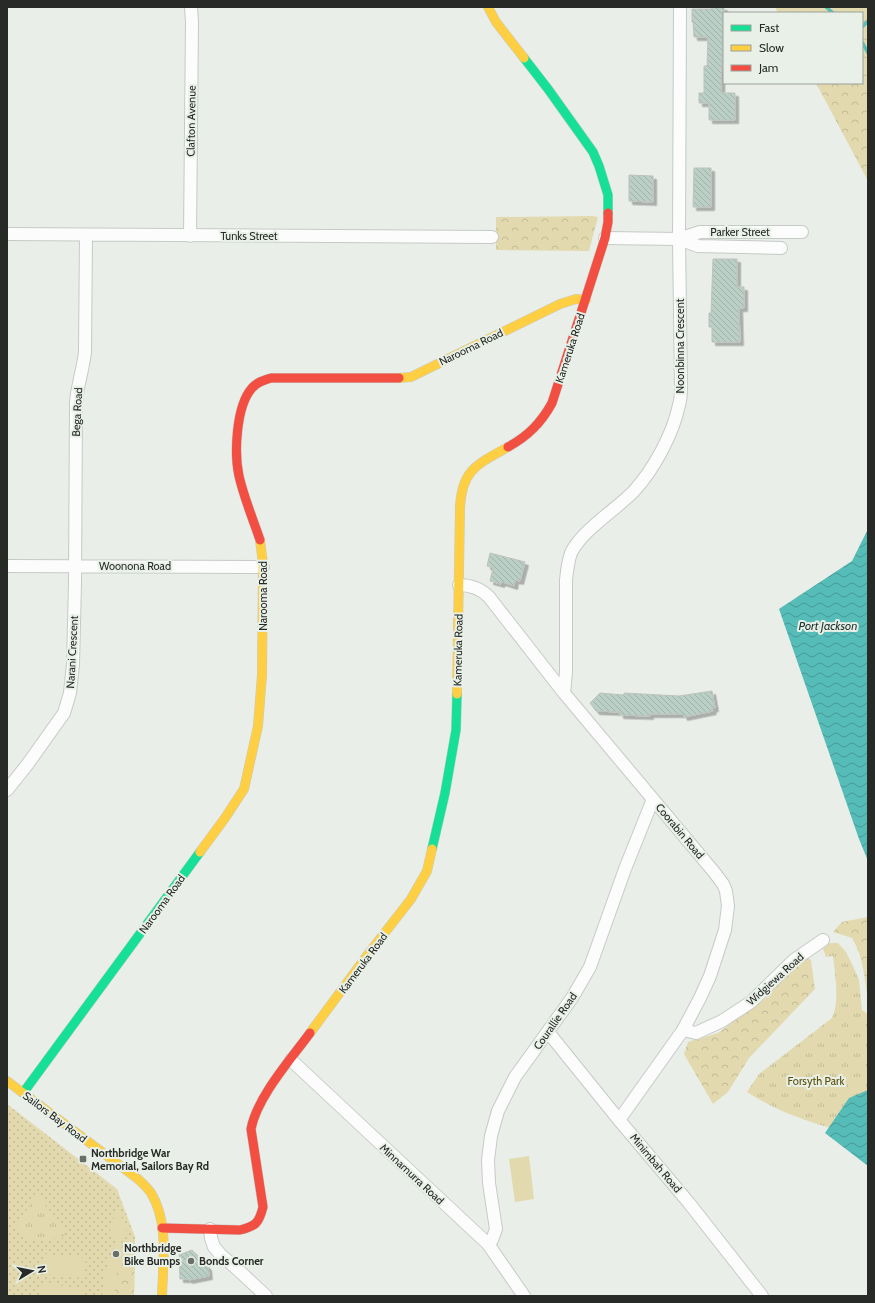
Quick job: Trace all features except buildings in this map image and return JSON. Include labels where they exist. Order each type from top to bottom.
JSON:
[{"type":"street","name":"Clafton Avenue","points":[[190,236],[191,7]]},
{"type":"street","name":"Kameruka Road","points":[[162,1228],[240,1230],[256,1224],[260,1219],[263,1207],[251,1129],[252,1121],[261,1101],[369,953],[411,899],[427,871],[446,793],[456,730],[460,496],[463,485],[468,475],[475,467],[522,440],[532,432],[547,414],[586,300],[605,238],[608,222],[608,195],[593,152],[548,89],[496,22],[488,7]]},
{"type":"street","name":"Noonbinna Crescent","points":[[564,693],[566,672],[566,580],[567,567],[572,553],[578,543],[589,531],[634,492],[645,478],[671,432],[678,410],[681,387],[679,238],[680,7]]},
{"type":"street","name":"Parker Street","points":[[605,238],[679,238],[700,232],[802,232]]},
{"type":"street","name":"Tunks Street","points":[[7,234],[492,237]]},
{"type":"street","name":"Bega Road","points":[[75,566],[76,403],[85,352],[86,235]]},
{"type":"street","name":"Parker Street","points":[[679,238],[698,246],[781,248]]},
{"type":"street","name":"Narooma Road","points":[[23,1092],[225,818],[244,789],[258,726],[262,675],[264,568],[260,539],[246,499],[236,455],[239,425],[248,394],[255,385],[262,380],[271,378],[411,377],[560,304],[576,299],[586,300]]},
{"type":"street","name":"Woonona Road","points":[[7,566],[264,568]]},
{"type":"street","name":"Narani Crescent","points":[[7,790],[27,765],[64,713],[70,693],[73,664],[75,566]]},
{"type":"street","name":"Coorabin Road","points":[[459,585],[476,587],[484,592],[564,693],[719,878],[728,898],[727,922],[718,955],[700,998],[683,1030],[619,1120]]},
{"type":"street","name":"Courallie Road","points":[[488,1244],[492,1240],[496,1229],[489,1183],[488,1160],[491,1136],[498,1111],[515,1077],[572,998],[590,967],[625,869],[653,799]]},
{"type":"street","name":"Widgiewa Road","points":[[683,1030],[696,1034],[722,1021],[751,1002],[794,960],[823,940]]},
{"type":"street","name":"Minimbah Road","points":[[548,1032],[689,1204],[762,1296]]},
{"type":"street","name":"Minnamurra Road","points":[[291,1060],[488,1244],[524,1296]]},
{"type":"street","name":"Sailors Bay Road","points":[[7,1081],[143,1184],[152,1195],[155,1200],[162,1228],[162,1296]]},
{"type":"street","points":[[210,1229],[212,1242],[221,1256],[266,1296]]},
{"type":"green space","points":[[775,7],[868,7],[868,181],[817,84],[863,84],[863,12],[778,12]]},
{"type":"green space","points":[[496,217],[598,217],[589,251],[496,250]]},
{"type":"green space","points":[[868,917],[868,1000],[863,968],[859,953],[852,938],[833,932],[842,922]]},
{"type":"green space","name":"Forsyth Park","points":[[830,943],[838,943],[846,952],[859,980],[862,1010],[868,1014],[868,1095],[831,1128],[767,1104],[747,1092],[759,1074],[832,1018],[836,1004],[836,980],[833,956],[826,957],[823,949]]},
{"type":"green space","points":[[805,957],[811,960],[815,989],[749,1058],[728,1092],[713,1104],[684,1054],[688,1042],[718,1033],[766,998],[793,966]]},
{"type":"green space","points":[[7,1104],[117,1189],[135,1237],[134,1296],[7,1296]]},
{"type":"green space","points":[[529,1156],[534,1199],[515,1202],[509,1159]]},
{"type":"green space","points":[[35,1196],[43,1198],[45,1205],[65,1229],[64,1238],[26,1240],[15,1230]]},
{"type":"green space","name":"Northbridge Bike Bumps","points":[[117,1208],[127,1229],[121,1243],[114,1296],[102,1296],[105,1280],[104,1273],[116,1246],[116,1242],[110,1230]]},
{"type":"green space","points":[[135,1240],[134,1296],[114,1296],[121,1243]]},
{"type":"green space","points":[[44,1254],[86,1258],[84,1278],[42,1274]]},
{"type":"green space","points":[[41,1284],[83,1288],[82,1296],[40,1296]]},
{"type":"water","name":"Port Jackson","points":[[868,529],[868,861],[779,609],[852,561]]},
{"type":"water","points":[[868,1090],[868,1166],[825,1133],[849,1098]]},
{"type":"waterway","points":[[826,7],[832,12]]},
{"type":"waterway","points":[[863,26],[868,21]]},
{"type":"waterway","points":[[863,44],[868,53]]},
{"type":"traffic: fast","points":[[524,58],[593,152],[608,195],[608,213]]},
{"type":"traffic: fast","points":[[432,849],[445,793],[456,730],[457,694]]},
{"type":"traffic: fast","points":[[23,1093],[200,852]]},
{"type":"traffic: slow","points":[[488,7],[496,22],[524,58]]},
{"type":"traffic: slow","points":[[399,378],[411,377],[560,304],[576,299],[586,300]]},
{"type":"traffic: slow","points":[[457,694],[461,494],[468,476],[474,469],[480,463],[508,447]]},
{"type":"traffic: slow","points":[[200,852],[244,789],[258,726],[262,675],[263,564],[260,540]]},
{"type":"traffic: slow","points":[[310,1033],[411,899],[427,871],[432,849]]},
{"type":"traffic: slow","points":[[7,1081],[138,1179],[151,1193],[157,1204],[163,1230],[164,1257],[162,1296]]},
{"type":"traffic: jam","points":[[508,447],[522,438],[533,428],[543,417],[552,403],[605,238],[608,213]]},
{"type":"traffic: jam","points":[[260,540],[241,484],[237,466],[237,443],[240,418],[243,406],[252,388],[263,380],[271,378],[399,378]]},
{"type":"traffic: jam","points":[[162,1228],[240,1230],[250,1227],[256,1223],[260,1217],[263,1207],[251,1129],[254,1117],[267,1091],[310,1033]]},
{"type":"place","name":"Northbridge War Memorial, Sailors Bay Rd","points":[[83,1159]]},
{"type":"place","name":"Northbridge Bike Bumps","points":[[116,1254]]},
{"type":"place","name":"Bonds Corner","points":[[191,1261]]}]
